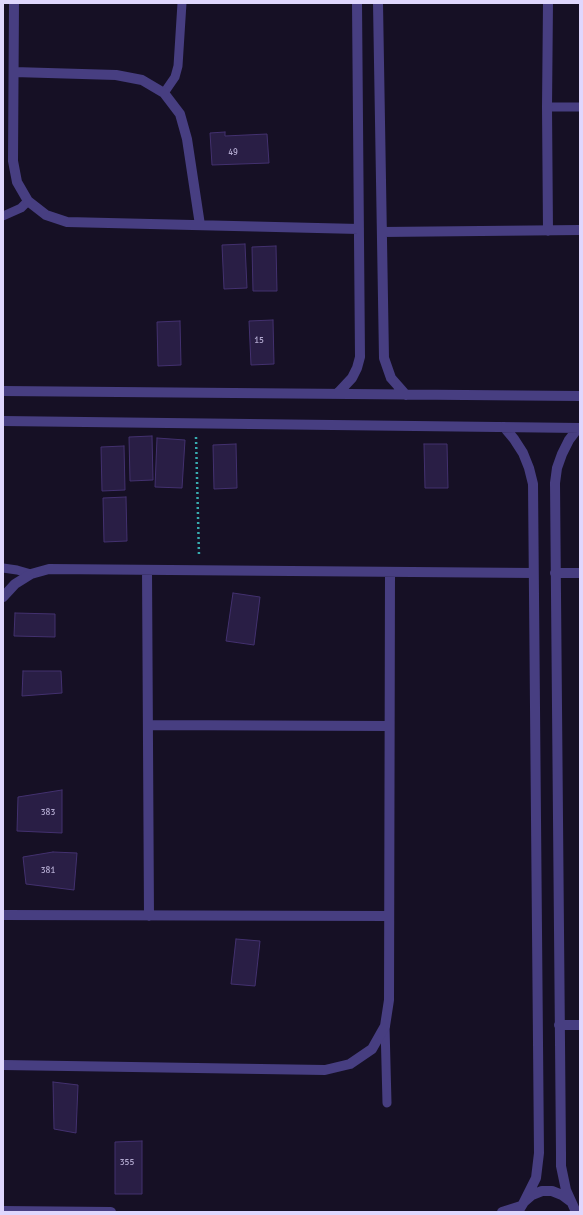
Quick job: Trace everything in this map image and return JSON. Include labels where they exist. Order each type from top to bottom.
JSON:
[{"type":"street","points":[[14,3],[13,161],[17,182],[28,201],[46,215],[67,222],[359,229]]},
{"type":"street","points":[[337,394],[352,378],[360,357],[357,3]]},
{"type":"street","points":[[378,3],[384,358],[391,378],[406,395]]},
{"type":"street","points":[[548,3],[548,231]]},
{"type":"street","points":[[14,72],[116,74],[142,80],[164,93],[180,114],[187,139],[200,225]]},
{"type":"street","points":[[382,232],[580,230]]},
{"type":"street","points":[[3,391],[580,396]]},
{"type":"street","points":[[3,421],[579,428]]},
{"type":"street","points":[[504,427],[523,453],[529,468],[532,484],[539,1153],[536,1178],[521,1206]]},
{"type":"street","points":[[574,1209],[563,1178],[561,1154],[555,483],[562,454],[569,440],[579,428]]},
{"type":"street","points":[[3,597],[15,584],[31,574],[49,569],[533,573]]},
{"type":"street","points":[[147,570],[149,916]]},
{"type":"street","points":[[3,1065],[325,1070],[350,1064],[372,1049],[385,1026],[389,1000],[390,572]]},
{"type":"street","points":[[555,573],[580,573]]},
{"type":"street","points":[[148,725],[390,726]]},
{"type":"street","points":[[3,915],[389,916]]},
{"type":"street","points":[[559,1025],[580,1025]]},
{"type":"street","points":[[502,1212],[521,1206],[532,1194],[542,1191],[552,1191],[562,1195],[574,1209]]},
{"type":"street","points":[[3,1211],[111,1212]]},
{"type":"lane","points":[[164,93],[175,76],[178,66],[182,3]]},
{"type":"lane","points":[[547,107],[580,107]]},
{"type":"lane","points":[[3,216],[20,208],[28,201]]},
{"type":"lane","points":[[3,568],[31,574]]},
{"type":"lane","points":[[385,1026],[388,1103]]},
{"type":"path","points":[[196,424],[199,570]]},
{"type":"building","points":[[225,132],[225,136],[267,134],[269,163],[212,165],[210,133]]},
{"type":"building","points":[[245,244],[247,288],[224,289],[222,245]]},
{"type":"building","points":[[276,246],[277,291],[253,291],[252,247]]},
{"type":"building","points":[[273,320],[274,364],[251,365],[249,321]]},
{"type":"building","points":[[180,321],[181,365],[158,366],[157,322]]},
{"type":"building","points":[[152,436],[153,480],[130,481],[129,437]]},
{"type":"building","points":[[157,438],[185,440],[182,488],[155,487]]},
{"type":"building","points":[[236,444],[237,488],[214,489],[213,445]]},
{"type":"building","points":[[424,444],[447,444],[448,488],[425,488]]},
{"type":"building","points":[[124,446],[125,490],[102,491],[101,447]]},
{"type":"building","points":[[126,497],[127,541],[104,542],[103,498]]},
{"type":"building","points":[[233,593],[260,597],[254,645],[226,641]]},
{"type":"building","points":[[15,613],[55,614],[55,637],[14,636]]},
{"type":"building","points":[[23,671],[61,671],[62,693],[22,696]]},
{"type":"building","points":[[62,790],[62,833],[17,831],[18,797]]},
{"type":"building","points":[[53,852],[77,853],[74,890],[26,884],[23,857]]},
{"type":"building","points":[[236,939],[260,941],[255,986],[231,984]]},
{"type":"building","points":[[53,1082],[78,1085],[76,1133],[54,1129]]},
{"type":"building","points":[[142,1141],[142,1194],[115,1194],[115,1142]]}]
